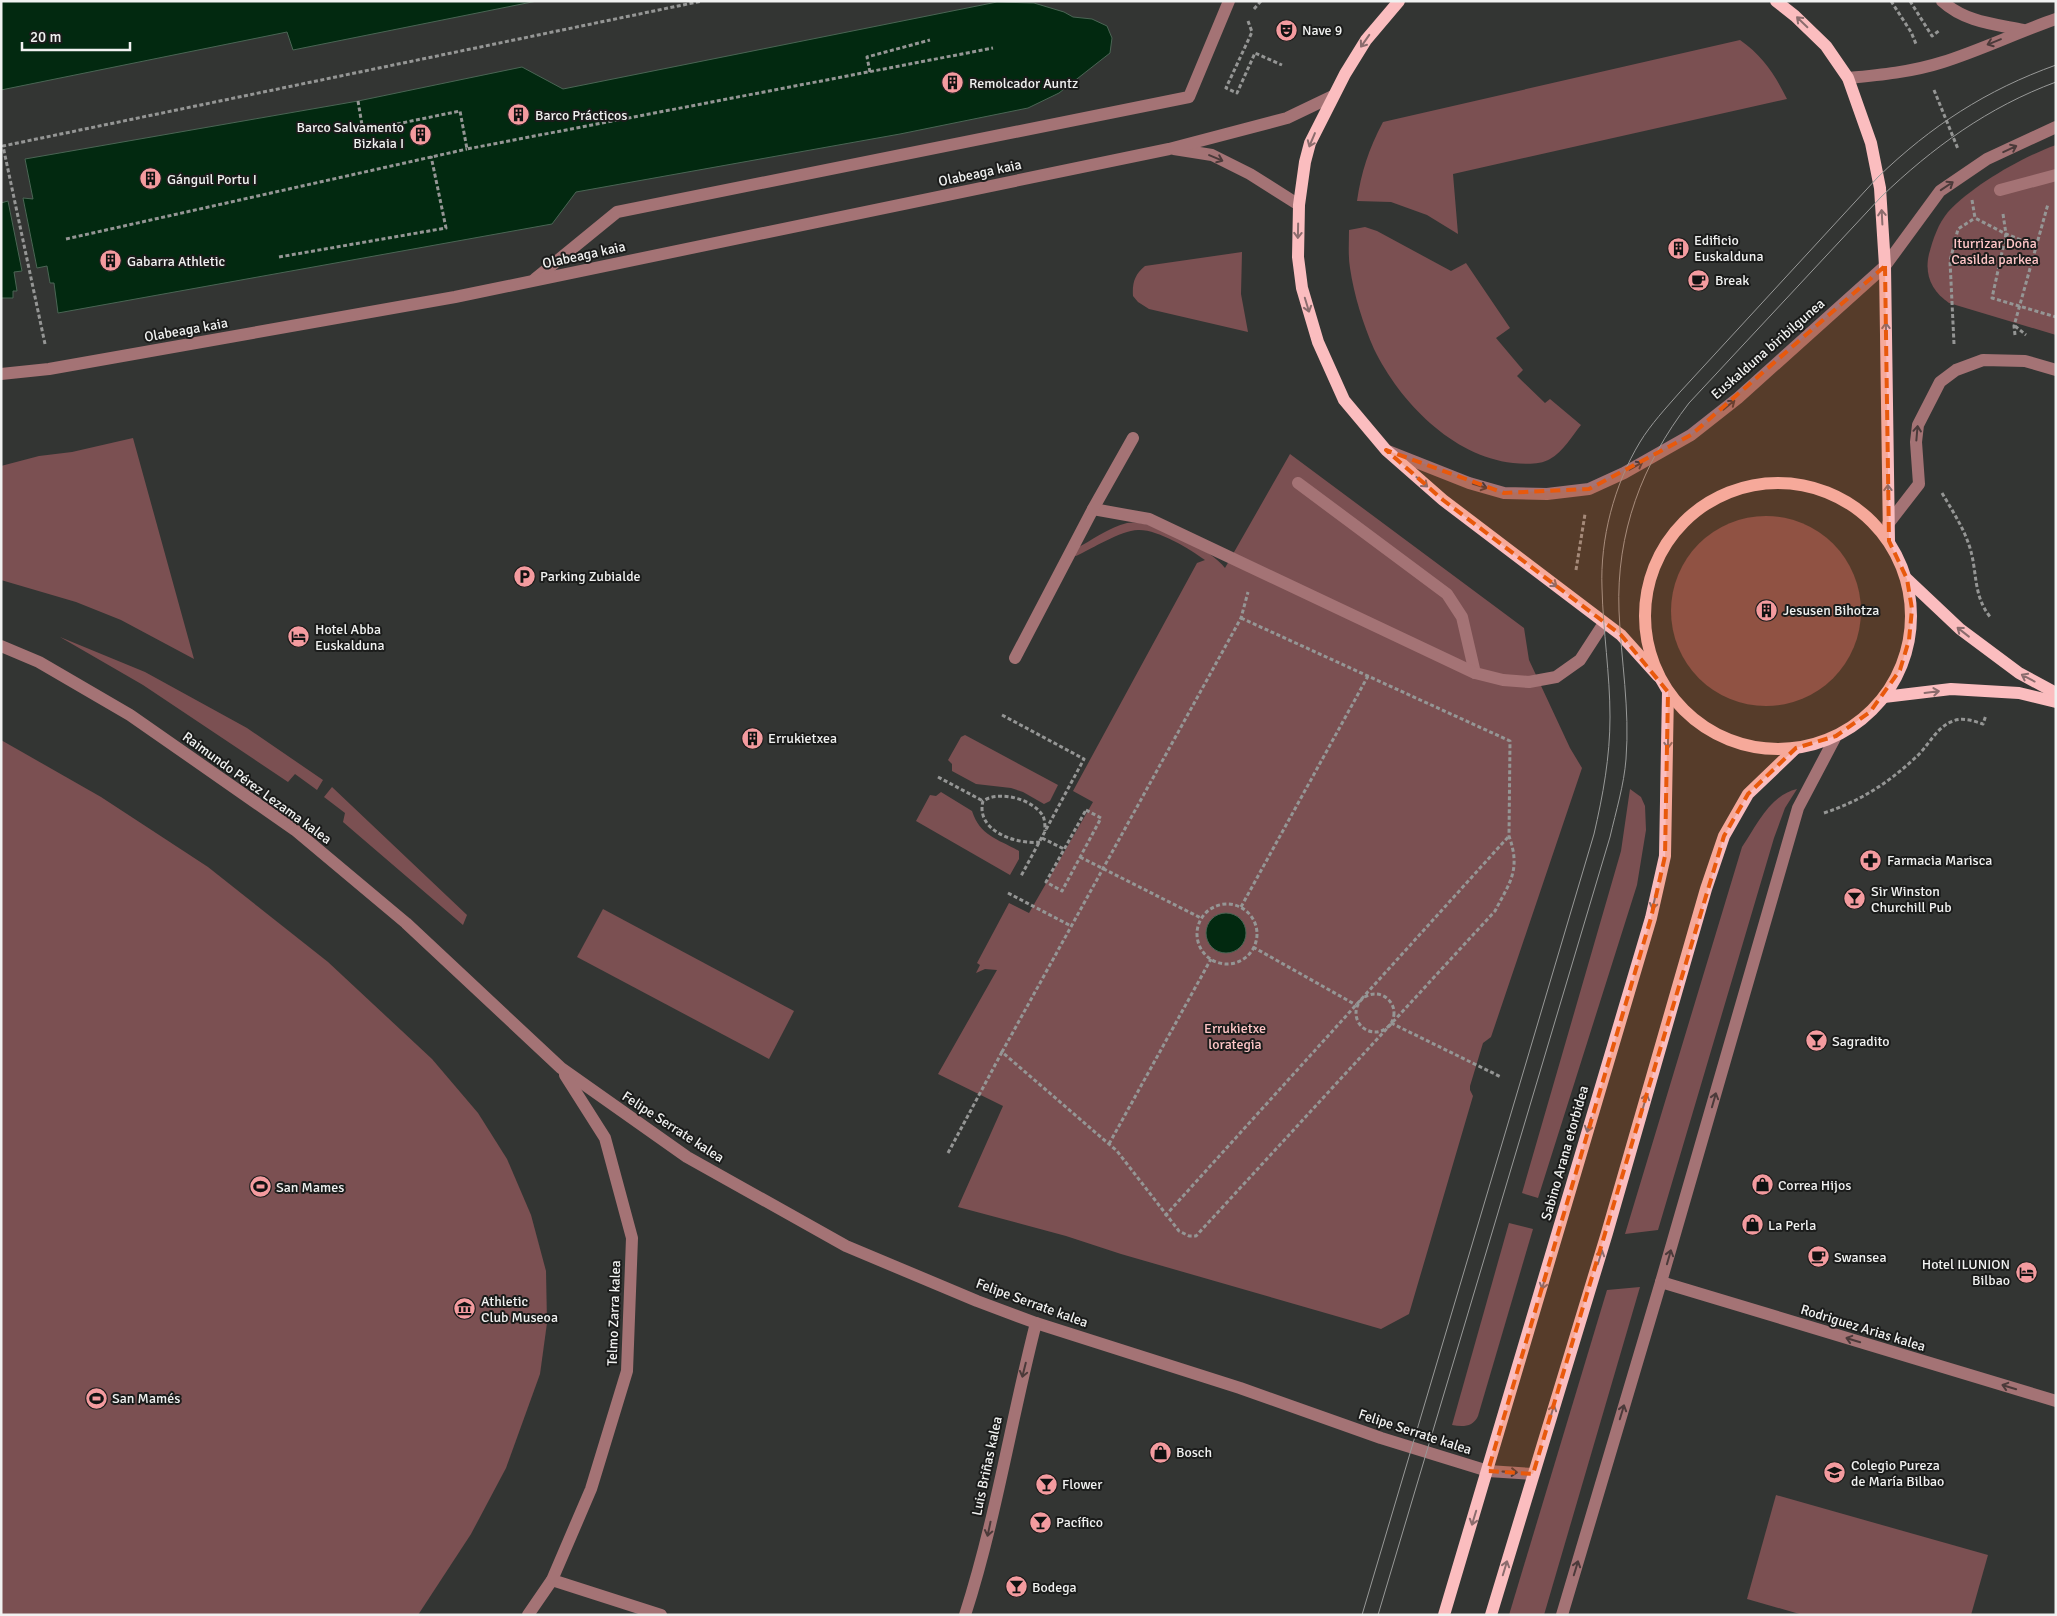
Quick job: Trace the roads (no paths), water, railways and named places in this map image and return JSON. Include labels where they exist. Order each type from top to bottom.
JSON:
[{"type":"main road","points":[[1776,1],[1826,46],[1848,78],[1871,143],[1879,183],[1885,266],[1889,541]]},
{"type":"main road","name":"Euskalduna biribilgunea","points":[[1397,2],[1366,40],[1333,96],[1310,143],[1299,205],[1298,257],[1302,288],[1318,342],[1344,400],[1386,450],[1443,500],[1621,636],[1658,676]]},
{"type":"main road","points":[[1795,484],[1826,492],[1862,511],[1889,541],[1907,578],[1912,609],[1909,640],[1900,670],[1884,697],[1854,725],[1836,736],[1796,748],[1760,748],[1724,738],[1693,719],[1668,692],[1658,676],[1646,637],[1646,598],[1657,559],[1679,526],[1710,501],[1748,486],[1795,484]]},
{"type":"main road","points":[[1907,578],[1960,630],[2019,673],[2056,693]]},
{"type":"main road","points":[[1884,697],[1951,689],[2019,693],[2056,702]]},
{"type":"main road","name":"Sabino Arana etorbidea","points":[[1444,1615],[1651,918],[1665,856],[1668,692]]},
{"type":"main road","points":[[1491,1615],[1532,1474],[1602,1249],[1706,889],[1724,836],[1748,794],[1796,748]]},
{"type":"street","points":[[533,281],[617,212],[1189,97],[1229,1]]},
{"type":"street","points":[[1942,1],[1953,11],[1971,19],[2023,30]]},
{"type":"street","points":[[1848,78],[1895,74],[1944,62],[2023,30],[2056,19]]},
{"type":"street","name":"Olabeaga kaia","points":[[1,374],[49,369],[455,297],[1169,149],[1287,118],[1333,96]]},
{"type":"street","name":"Euskalduna biribilgunea","points":[[1386,450],[1469,483],[1504,493],[1547,494],[1589,489],[1624,473],[1691,435],[1738,398],[1885,266],[1940,191],[1987,159],[2056,127]]},
{"type":"street","name":"Olabeaga kaia","points":[[1169,149],[1212,155],[1250,174],[1299,205]]},
{"type":"street","points":[[2000,190],[2056,175]]},
{"type":"street","points":[[1888,524],[1918,484],[1916,442],[1918,425],[1940,382],[1956,370],[1982,360],[2026,361],[2056,370]]},
{"type":"street","points":[[1015,658],[1093,509],[1133,438]]},
{"type":"street","points":[[1298,483],[1447,594],[1462,618],[1475,673]]},
{"type":"street","points":[[1093,509],[1149,519],[1475,673],[1503,680],[1529,682],[1556,677],[1580,660],[1604,623]]},
{"type":"street","name":"Raimundo Pérez Lezama kalea","points":[[1,646],[39,662],[130,715],[295,830],[406,923],[561,1068]]},
{"type":"street","points":[[1562,1615],[1661,1282],[1798,808],[1836,736]]},
{"type":"street","name":"Felipe Serrate kalea","points":[[561,1068],[687,1157],[846,1246],[977,1301],[1240,1388],[1381,1438],[1488,1471],[1532,1474]]},
{"type":"street","name":"Telmo Zarra kalea","points":[[528,1615],[552,1580],[590,1489],[627,1370],[632,1238],[605,1138],[561,1068]]},
{"type":"street","name":"Rodriguez Arias kalea","points":[[1661,1282],[2056,1401]]},
{"type":"street","name":"Luis Briñas kalea","points":[[965,1615],[981,1564],[1019,1390],[1036,1322]]},
{"type":"street","points":[[552,1580],[661,1615]]},
{"type":"tram line","points":[[1362,1615],[1594,834],[1605,776],[1610,732],[1609,685],[1602,588],[1603,551],[1610,513],[1623,476],[1640,442],[1664,410],[1878,177],[1918,142],[1961,111],[2006,86],[2056,65]]},
{"type":"tram line","points":[[1378,1615],[1620,798],[1625,769],[1627,722],[1619,611],[1619,582],[1627,527],[1645,475],[1672,426],[1689,403],[1881,197],[1920,162],[1962,130],[2007,104],[2056,82]]},
{"type":"place","name":"Nave 9","points":[[1286,30]]},
{"type":"place","name":"Remolcador Auntz","points":[[953,83]]},
{"type":"place","name":"Barco Prácticos","points":[[519,115]]},
{"type":"place","name":"Barco Salvamento Bizkaia I","points":[[420,135]]},
{"type":"place","name":"Gánguil Portu I","points":[[151,179]]},
{"type":"place","name":"Edificio Euskalduna","points":[[1678,248]]},
{"type":"place","name":"Gabarra Athletic","points":[[111,261]]},
{"type":"place","name":"Break","points":[[1699,280]]},
{"type":"place","name":"Parking Zubialde","points":[[524,576]]},
{"type":"place","name":"Jesusen Bihotza","points":[[1767,610]]},
{"type":"place","name":"Hotel Abba Euskalduna","points":[[299,637]]},
{"type":"place","name":"Errukietxea","points":[[752,738]]},
{"type":"place","name":"Farmacia Marisca","points":[[1871,860]]},
{"type":"place","name":"Sir Winston Churchill Pub","points":[[1855,899]]},
{"type":"place","name":"Sagradito","points":[[1816,1041]]},
{"type":"place","name":"Correa Hijos","points":[[1762,1185]]},
{"type":"place","name":"San Mames","points":[[260,1187]]},
{"type":"place","name":"La Perla","points":[[1752,1225]]},
{"type":"place","name":"Swansea","points":[[1818,1257]]},
{"type":"place","name":"Hotel ILUNION Bilbao","points":[[2026,1272]]},
{"type":"place","name":"Athletic Club Museoa","points":[[465,1309]]},
{"type":"place","name":"San Mamés","points":[[96,1398]]},
{"type":"place","name":"Bosch","points":[[1160,1452]]},
{"type":"place","name":"Colegio Pureza de María Bilbao","points":[[1835,1473]]},
{"type":"place","name":"Flower","points":[[1046,1484]]},
{"type":"place","name":"Pacífico","points":[[1040,1522]]},
{"type":"place","name":"Bodega","points":[[1016,1587]]},
{"type":"park label","name":"Iturrizar Doña Casilda parkea","points":[[1995,252]]},
{"type":"park label","name":"Errukietxe lorategia","points":[[1235,1036]]}]
